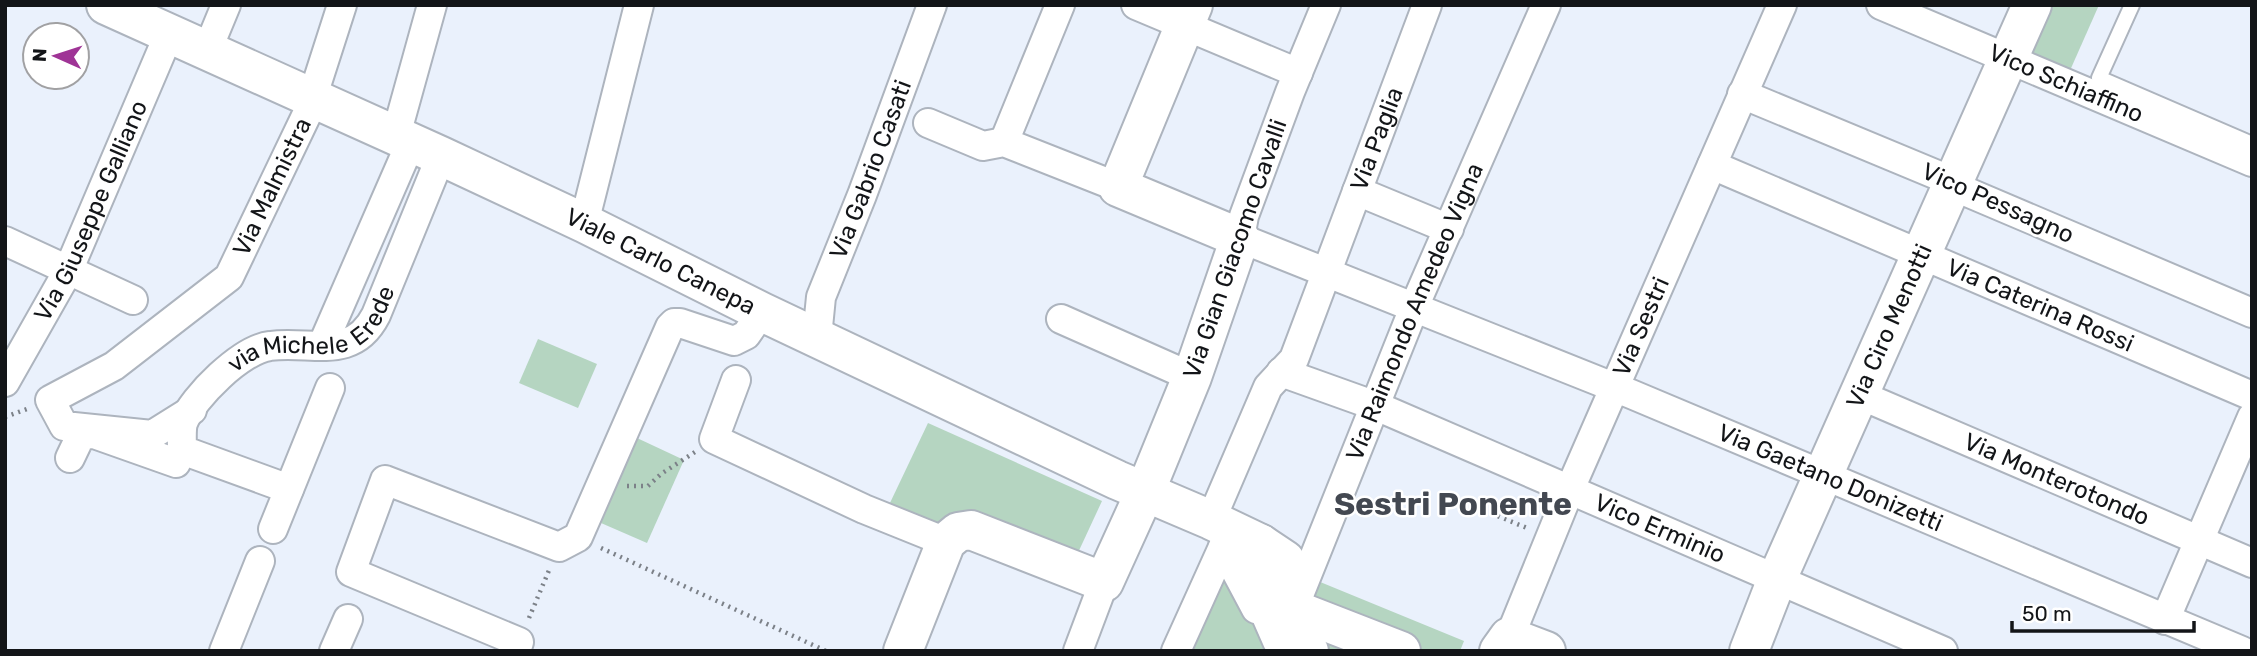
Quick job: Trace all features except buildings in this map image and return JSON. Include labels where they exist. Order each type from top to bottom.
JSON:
[{"type":"street","name":"Viale Carlo Canepa","points":[[107,5],[584,223],[762,312],[1144,492],[1217,533],[1261,544],[1285,560],[1288,637]]},
{"type":"street","points":[[207,51],[226,5]]},
{"type":"street","points":[[322,346],[416,144],[432,5]]},
{"type":"street","points":[[584,223],[639,5]]},
{"type":"street","name":"Via Gabrio Casati","points":[[817,337],[821,297],[867,182],[932,5]]},
{"type":"street","points":[[1004,142],[1060,5]]},
{"type":"street","points":[[1136,5],[1189,15],[1298,73]]},
{"type":"street","name":"Via Gian Giacomo Cavalli","points":[[1104,582],[1192,377],[1240,238],[1244,216],[1326,5]]},
{"type":"street","name":"Via Paglia","points":[[1275,379],[1294,359],[1427,5]]},
{"type":"street","name":"Via Raimondo Amedeo Vigna","points":[[1288,637],[1415,307],[1546,5]]},
{"type":"street","name":"Via Sestri","points":[[1504,646],[1539,574],[1550,537],[1613,388],[1782,5]]},
{"type":"street","name":"Vico Schiaffino","points":[[1881,5],[2252,162]]},
{"type":"street","name":"Via Ciro Menotti","points":[[1749,651],[1777,579],[2032,5]]},
{"type":"street","name":"Via Malmistra","points":[[50,400],[114,366],[229,276],[313,98],[333,8]]},
{"type":"street","points":[[1118,187],[1189,15]]},
{"type":"street","name":"Via Giuseppe Galliano","points":[[5,382],[68,271],[169,34]]},
{"type":"street","name":"Vico Pessagno","points":[[1742,94],[1954,182],[1960,189],[2252,313]]},
{"type":"street","points":[[928,123],[983,146],[1004,142],[1326,272]]},
{"type":"street","name":"via Michele Erede","points":[[182,450],[183,424],[209,384],[247,355],[268,346],[347,344],[357,339],[370,326],[416,144]]},
{"type":"street","name":"Via Caterina Rossi","points":[[1712,164],[2252,396]]},
{"type":"street","points":[[1357,191],[1449,229]]},
{"type":"street","points":[[5,241],[133,300]]},
{"type":"street","name":"Via Gaetano Donizetti","points":[[1326,272],[1824,474],[2242,651]]},
{"type":"street","points":[[517,646],[351,572],[385,480],[559,547],[578,537],[670,327],[674,323],[680,323],[734,341],[746,335],[762,312]]},
{"type":"street","points":[[1060,319],[1192,377]]},
{"type":"street","points":[[1175,651],[1275,379]]},
{"type":"street","name":"Vico Erminio","points":[[1275,379],[1376,406],[1943,651]]},
{"type":"street","points":[[736,380],[714,439],[864,509],[946,542]]},
{"type":"street","points":[[273,528],[330,388]]},
{"type":"street","name":"Via Monterotondo","points":[[1860,395],[2252,563]]},
{"type":"street","name":"via Michele Erede","points":[[50,400],[64,426],[152,435],[192,410]]},
{"type":"street","points":[[2165,620],[2252,417]]},
{"type":"street","points":[[69,458],[81,435],[94,434],[176,463],[182,450],[289,489]]},
{"type":"street","points":[[902,651],[946,542],[958,533],[971,530],[1104,582],[1077,651]]},
{"type":"street","points":[[1217,533],[1288,637],[1401,651]]},
{"type":"street","points":[[224,651],[260,561]]},
{"type":"street","points":[[334,651],[348,619]]},
{"type":"street","points":[[1504,646],[1546,651]]},
{"type":"lane","points":[[2132,5],[2099,78],[2252,144]]},
{"type":"path","points":[[603,477],[632,488],[648,486],[661,474],[714,439]]},
{"type":"path","points":[[1446,495],[1550,537]]},
{"type":"path","points":[[517,646],[559,547]]},
{"type":"path","points":[[606,550],[826,651]]},
{"type":"green space","points":[[2046,5],[2099,5],[2068,75],[2024,55]]},
{"type":"green space","points":[[538,339],[597,364],[578,408],[519,383]]},
{"type":"green space","points":[[928,423],[1102,501],[1076,557],[941,525],[889,505]]},
{"type":"green space","points":[[637,438],[684,460],[647,543],[601,523]]},
{"type":"green space","points":[[1223,547],[1308,577],[1464,641],[1460,651],[1176,651]]},
{"type":"district","name":"Sestri Ponente","points":[[1453,504]]}]
